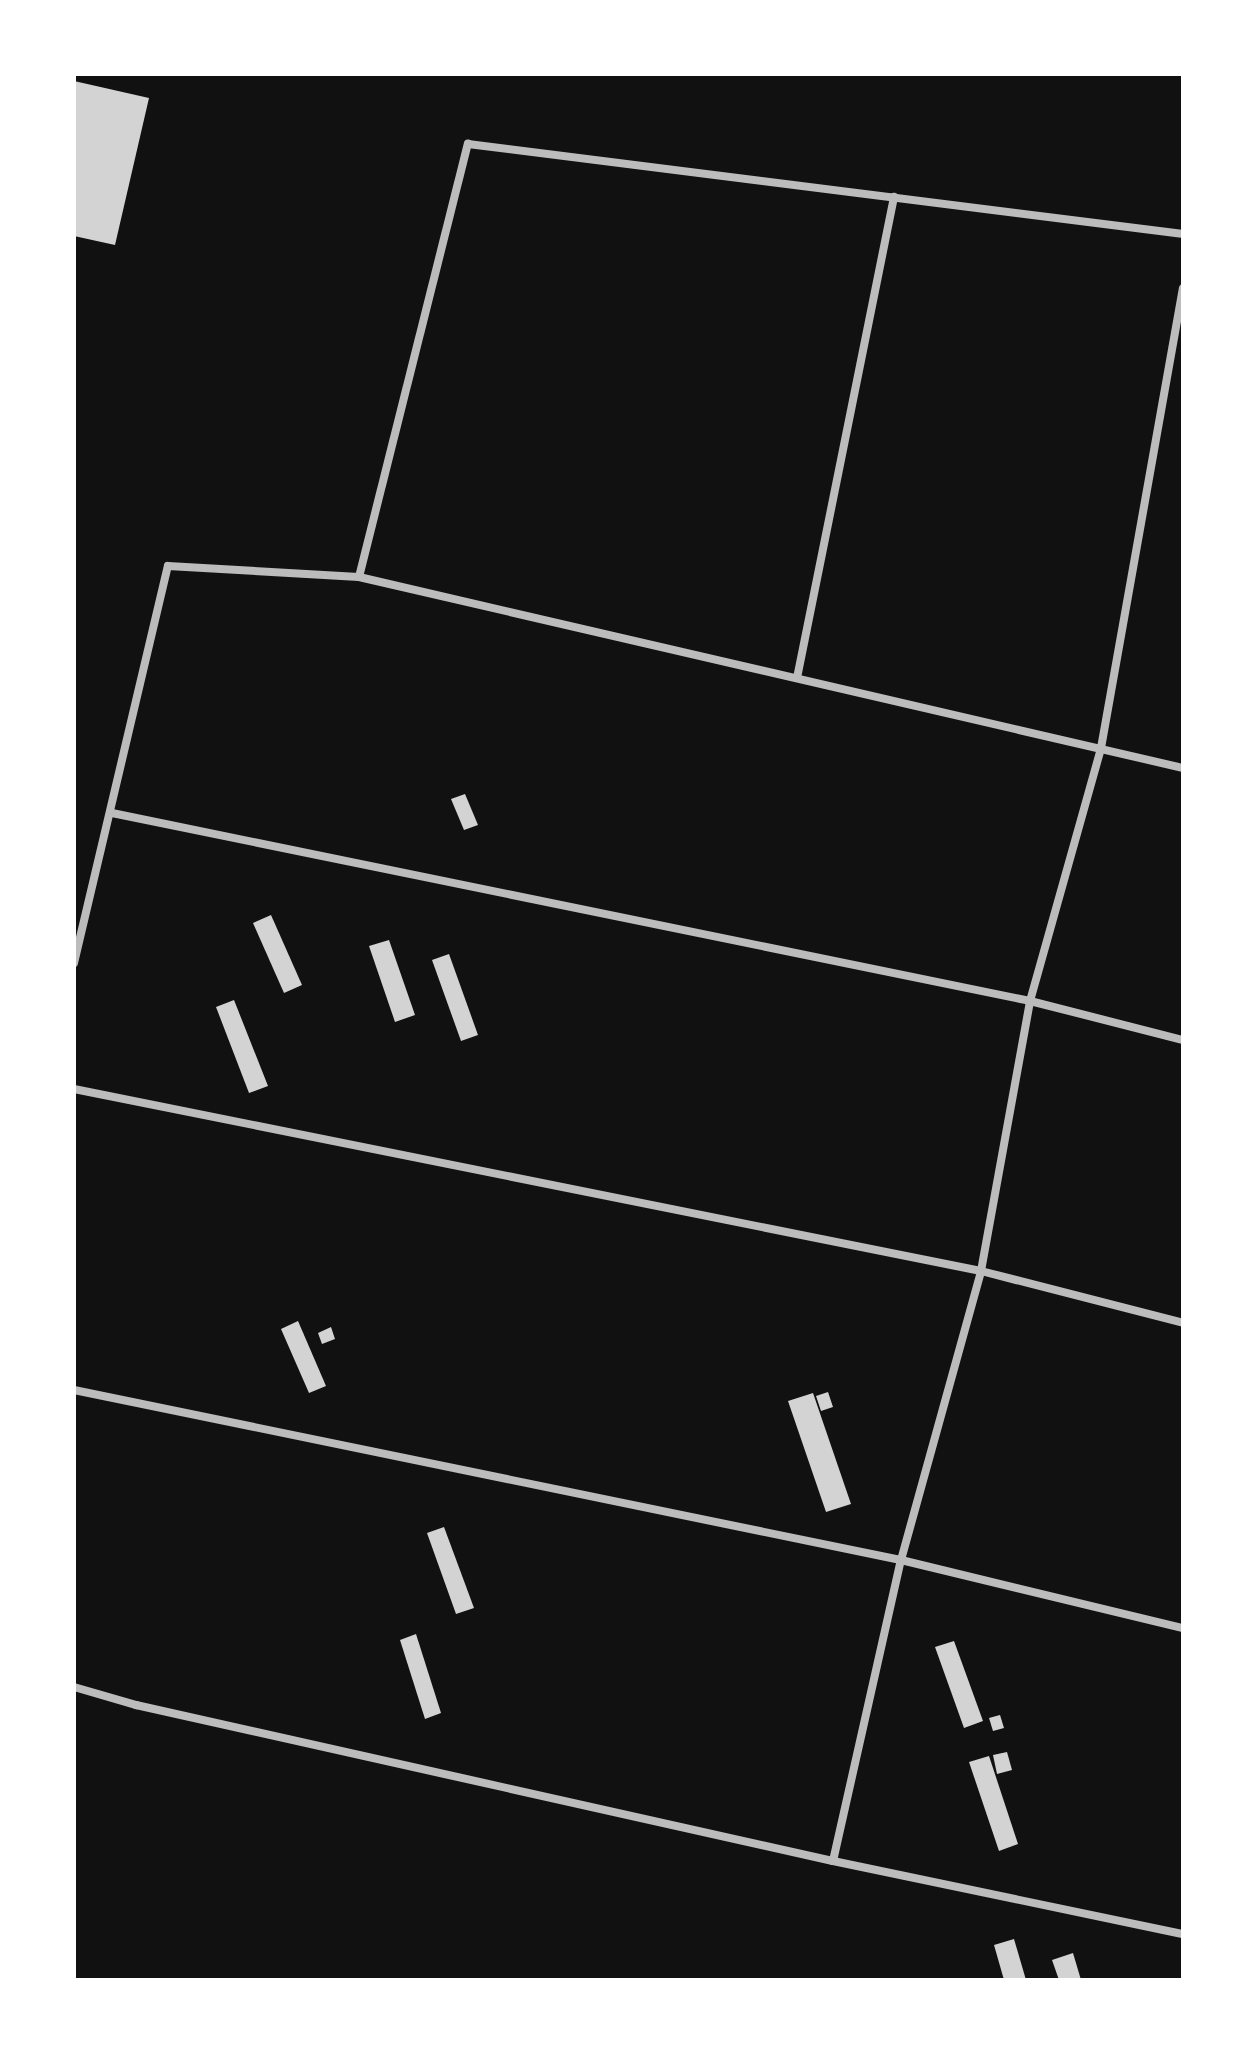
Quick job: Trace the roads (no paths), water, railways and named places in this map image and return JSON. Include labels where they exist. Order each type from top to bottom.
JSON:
[{"type":"street","points":[[359,577],[468,144],[1183,234]]},
{"type":"street","points":[[797,678],[894,197]]},
{"type":"street","points":[[833,1861],[901,1560],[981,1271],[1030,1001],[1101,748],[1183,288]]},
{"type":"street","points":[[74,963],[112,813],[168,566],[359,577],[1183,768]]},
{"type":"street","points":[[112,813],[1030,1001],[1183,1040]]},
{"type":"street","points":[[74,1089],[981,1271],[1183,1323]]},
{"type":"street","points":[[74,1390],[901,1560],[1183,1628]]},
{"type":"street","points":[[74,1687],[136,1705],[833,1861],[1183,1934]]}]
